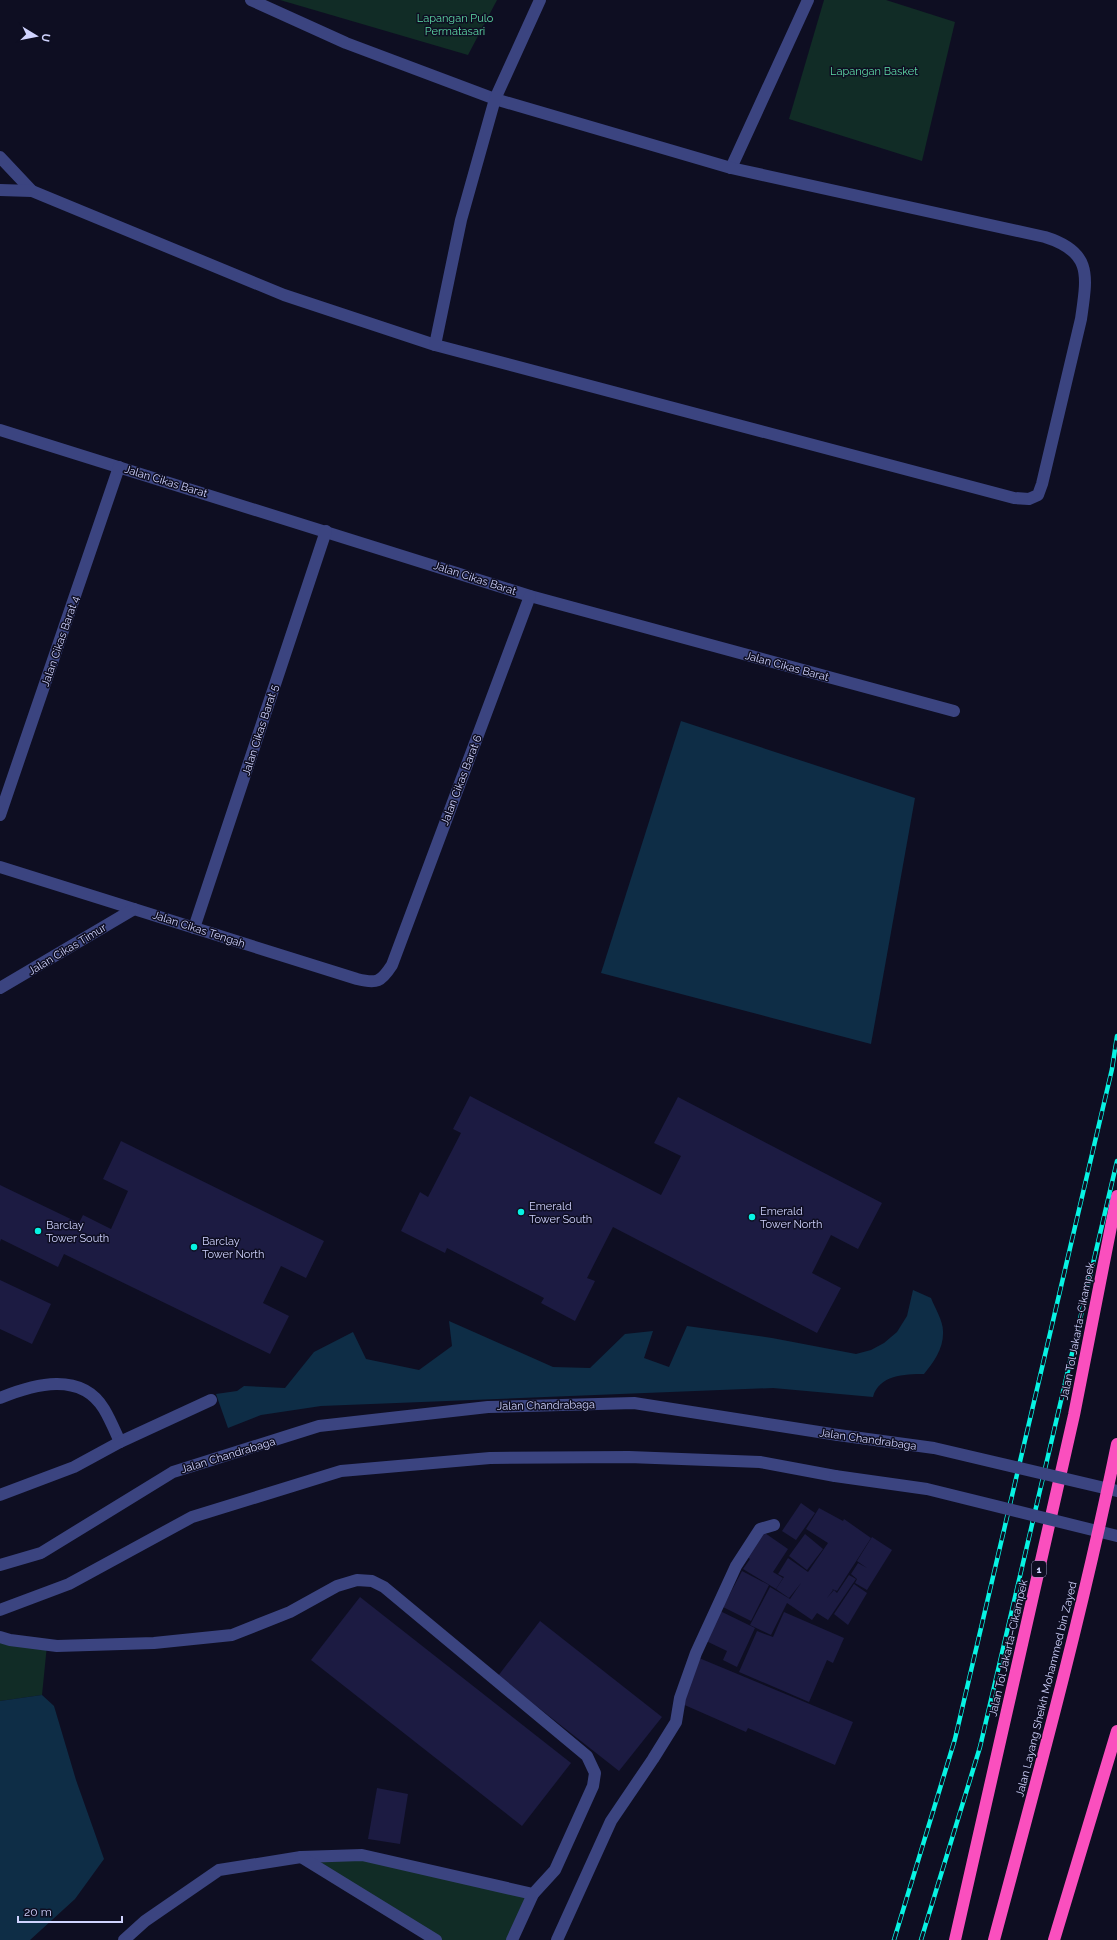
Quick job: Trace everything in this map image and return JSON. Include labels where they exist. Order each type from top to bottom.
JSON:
[{"type":"highway","name":"Jalan Tol Jakarta–Cikampek","points":[[955,1940],[1074,1415],[1117,1196]]},
{"type":"highway","name":"Jalan Layang Sheikh Mohammed bin Zayed","points":[[994,1940],[1044,1755],[1103,1510],[1117,1444]]},
{"type":"highway","points":[[1054,1940],[1117,1730]]},
{"type":"street","points":[[0,190],[32,191],[284,295],[434,345],[1014,498],[1029,499],[1038,495],[1042,484],[1081,319],[1084,295],[1083,266],[1080,258],[1071,248],[1045,237],[731,168],[495,99],[346,43],[251,0]]},
{"type":"street","points":[[434,345],[461,220],[495,99],[540,0]]},
{"type":"street","points":[[731,168],[808,0]]},
{"type":"street","points":[[0,157],[32,191]]},
{"type":"street","name":"Jalan Cikas Barat","points":[[0,430],[119,466],[530,596],[954,711]]},
{"type":"street","name":"Jalan Cikas Barat 4","points":[[0,815],[119,466]]},
{"type":"street","name":"Jalan Cikas Barat 5","points":[[194,928],[326,531]]},
{"type":"street","name":"Jalan Cikas Barat 6","points":[[392,965],[530,596]]},
{"type":"street","name":"Jalan Cikas Tengah","points":[[0,867],[366,981],[376,981],[384,978],[392,965]]},
{"type":"street","name":"Jalan Cikas Timur","points":[[0,988],[134,909]]},
{"type":"street","points":[[0,1398],[45,1384],[75,1385],[91,1394],[104,1408],[120,1442]]},
{"type":"street","points":[[0,1495],[74,1467],[120,1442],[211,1400]]},
{"type":"street","name":"Jalan Chandrabaga","points":[[0,1565],[41,1553],[173,1472],[319,1426],[488,1407],[634,1403],[934,1448],[1117,1491]]},
{"type":"street","points":[[0,1610],[69,1584],[192,1517],[341,1471],[490,1458],[629,1457],[760,1462],[835,1476],[927,1489],[1117,1536]]},
{"type":"street","points":[[558,1940],[611,1821],[676,1722],[680,1698],[696,1653],[736,1566],[760,1529],[774,1525]]},
{"type":"street","points":[[0,1637],[10,1640],[58,1646],[154,1643],[232,1635],[290,1612],[337,1586],[357,1580],[372,1581],[384,1587],[586,1756],[591,1762],[595,1773],[593,1786],[555,1870],[533,1894],[512,1940]]},
{"type":"street","points":[[124,1940],[145,1921],[219,1870],[301,1857],[362,1855],[533,1894]]},
{"type":"street","points":[[301,1857],[436,1940]]},
{"type":"green space","name":"Lapangan Pulo Permatasari","points":[[280,0],[497,0],[468,55]]},
{"type":"green space","name":"Lapangan Basket","points":[[824,0],[886,0],[955,22],[922,161],[789,119]]},
{"type":"green space","points":[[0,1637],[47,1645],[42,1695],[0,1701]]},
{"type":"green space","points":[[362,1855],[533,1894],[512,1940],[436,1940],[301,1857]]},
{"type":"water","points":[[681,721],[915,798],[871,1044],[601,973]]},
{"type":"water","points":[[913,1290],[931,1298],[943,1327],[943,1337],[940,1349],[935,1360],[924,1374],[901,1375],[886,1380],[876,1390],[873,1397],[773,1388],[321,1406],[261,1415],[228,1428],[216,1394],[237,1391],[244,1386],[285,1388],[314,1352],[353,1332],[366,1359],[419,1370],[452,1346],[449,1321],[553,1367],[590,1368],[625,1334],[653,1331],[644,1358],[669,1367],[687,1326],[772,1338],[856,1354],[871,1350],[884,1343],[897,1332],[907,1316]]},
{"type":"water","points":[[42,1695],[54,1706],[76,1780],[104,1859],[75,1899],[30,1940],[0,1940],[0,1701]]},
{"type":"building","points":[[470,1096],[661,1195],[681,1156],[654,1143],[678,1097],[882,1203],[858,1249],[831,1235],[812,1273],[841,1288],[817,1333],[613,1227],[587,1278],[595,1281],[575,1321],[541,1303],[544,1298],[447,1248],[445,1253],[401,1231],[420,1192],[428,1197],[461,1133],[453,1129]]},
{"type":"building","name":"Barclay Tower North","points":[[121,1141],[324,1241],[306,1278],[281,1266],[263,1303],[289,1316],[270,1354],[64,1254],[58,1267],[1,1239],[0,1242],[0,1185],[79,1223],[83,1215],[111,1229],[128,1191],[103,1179]]},
{"type":"building","points":[[0,1280],[51,1304],[32,1344],[0,1329]]},
{"type":"building","points":[[801,1503],[815,1513],[796,1540],[782,1531]]},
{"type":"building","points":[[819,1508],[843,1521],[844,1519],[871,1538],[837,1591],[832,1589],[833,1590],[827,1598],[834,1590],[837,1593],[849,1575],[856,1579],[828,1620],[817,1613],[812,1620],[787,1603],[771,1635],[750,1625],[770,1587],[790,1599],[801,1583],[789,1598],[776,1589],[784,1577],[778,1574],[788,1558],[808,1572],[828,1543],[806,1529]]},
{"type":"building","points":[[762,1531],[788,1549],[773,1572],[783,1578],[776,1589],[743,1569],[750,1559],[746,1556]]},
{"type":"building","points":[[805,1534],[823,1549],[807,1570],[789,1556]]},
{"type":"building","points":[[872,1537],[892,1550],[867,1590],[855,1583],[857,1579],[851,1574],[858,1563],[867,1568],[857,1561]]},
{"type":"building","points":[[742,1571],[769,1585],[751,1621],[723,1607]]},
{"type":"building","points":[[854,1584],[867,1593],[848,1625],[834,1614]]},
{"type":"building","points":[[360,1597],[571,1763],[522,1826],[311,1660]]},
{"type":"building","points":[[718,1610],[755,1628],[737,1667],[723,1660],[727,1651],[704,1640]]},
{"type":"building","points":[[784,1612],[844,1638],[833,1663],[827,1660],[809,1702],[739,1672],[757,1631],[773,1637]]},
{"type":"building","points":[[540,1621],[662,1717],[619,1771],[498,1676]]},
{"type":"building","points":[[699,1658],[853,1722],[835,1765],[748,1728],[746,1732],[680,1703]]},
{"type":"building","points":[[377,1788],[408,1794],[400,1844],[368,1839]]},
{"type":"railway","points":[[894,1940],[955,1739],[1112,1069],[1117,1036]]},
{"type":"railway","points":[[921,1940],[980,1747],[1117,1161]]},
{"type":"place","name":"Emerald Tower South","points":[[521,1212]]},
{"type":"place","name":"Emerald Tower North","points":[[752,1217]]},
{"type":"place","name":"Barclay Tower South","points":[[38,1231]]},
{"type":"place","name":"Barclay Tower North","points":[[194,1247]]}]
